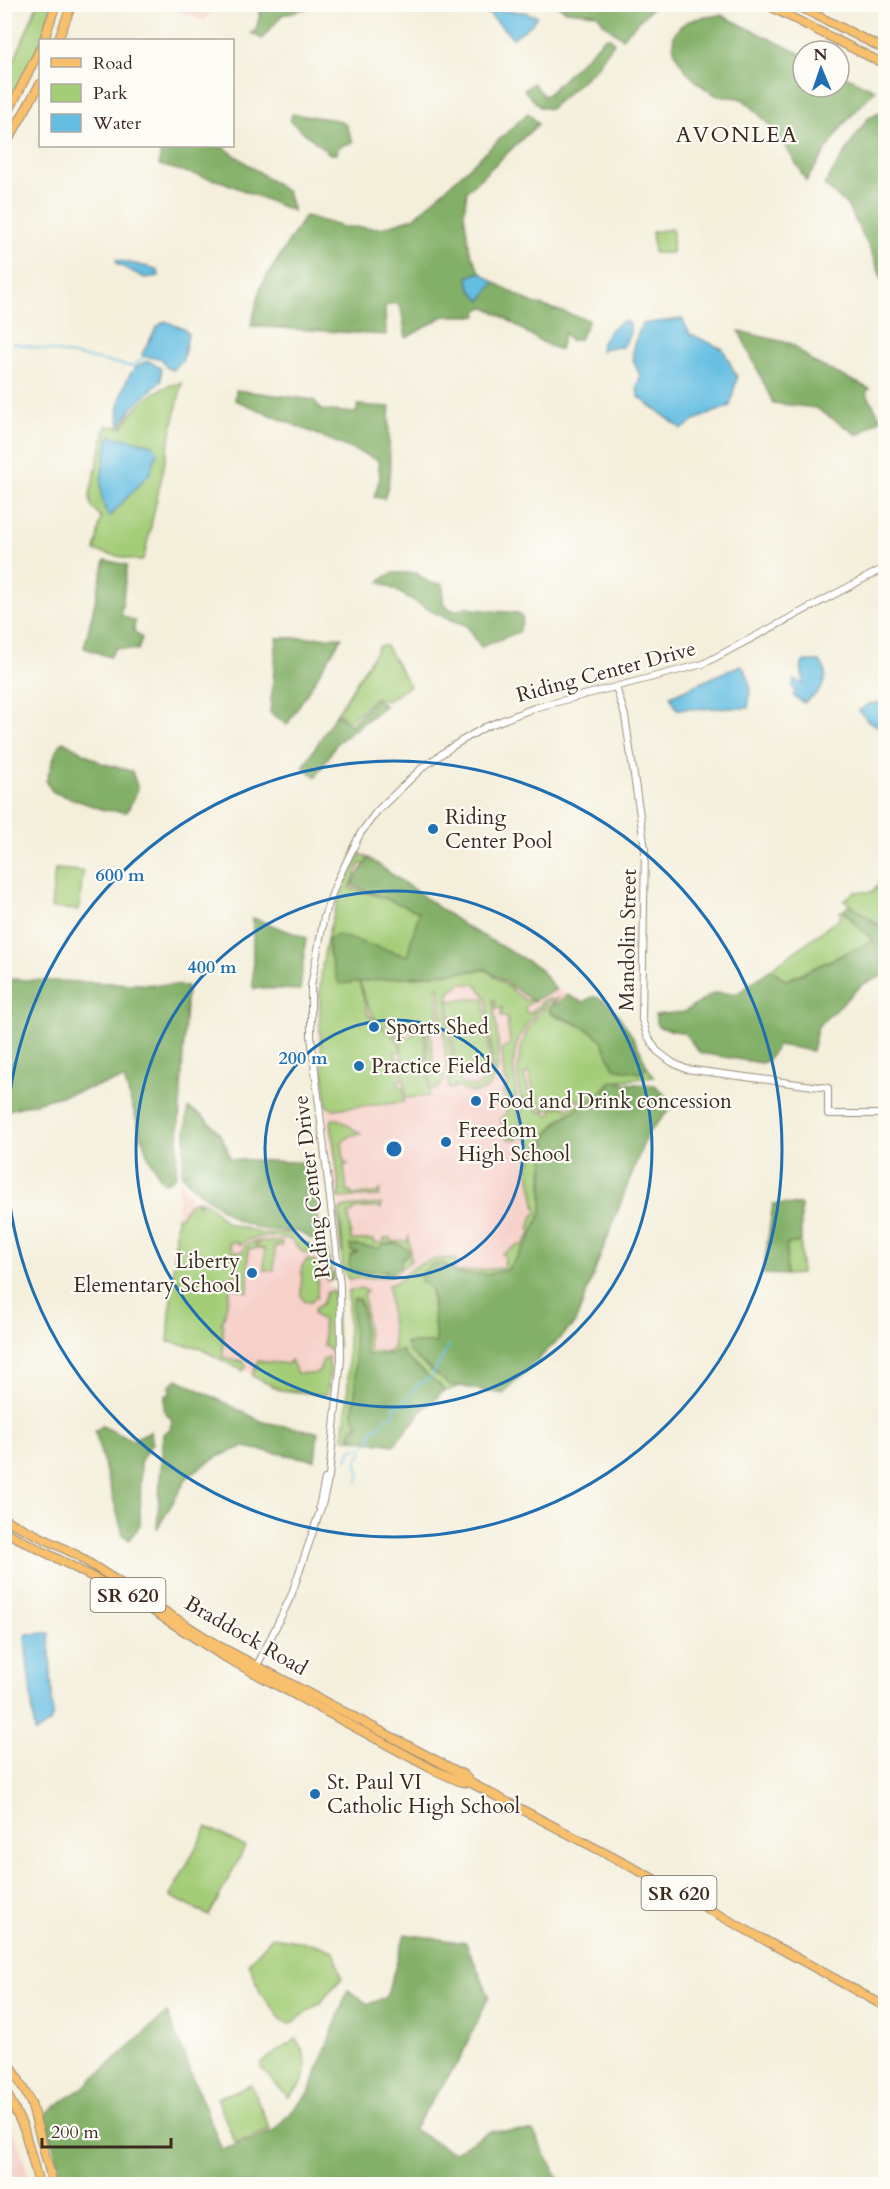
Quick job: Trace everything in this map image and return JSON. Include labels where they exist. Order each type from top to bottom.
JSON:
[{"type":"main road","points":[[44,39],[56,4]]},
{"type":"main road","points":[[58,39],[72,4]]},
{"type":"main road","points":[[765,4],[885,65]]},
{"type":"main road","points":[[794,4],[885,50]]},
{"type":"main road","points":[[4,121],[39,51]]},
{"type":"main road","points":[[4,148],[39,86]]},
{"type":"main road","name":"Braddock Road","points":[[4,1519],[75,1554],[256,1669]]},
{"type":"main road","name":"Braddock Road","points":[[4,1531],[140,1602],[202,1644],[464,1775],[471,1783],[643,1873],[885,2007]]},
{"type":"main road","points":[[58,1559],[69,1559],[120,1581]]},
{"type":"main road","points":[[4,2052],[31,2103],[53,2184]]},
{"type":"main road","points":[[4,2087],[24,2129],[39,2184]]},
{"type":"street","name":"Riding Center Drive","points":[[256,1669],[285,1611],[326,1493],[339,1392],[340,1284],[311,1036],[311,986],[318,938],[329,901],[370,821],[422,768],[455,744],[485,727],[534,708],[703,664],[885,567]]},
{"type":"street","name":"Mandolin Street","points":[[616,687],[625,716],[645,849],[642,1004],[647,1035],[663,1056],[686,1069],[828,1088],[828,1114],[885,1114]]},
{"type":"shaded area","points":[[162,5],[217,5],[204,21]]},
{"type":"shaded area","name":"Freedom High School","points":[[362,852],[486,946],[561,991],[636,1057],[449,1388],[442,1391],[394,1446],[343,1438],[348,1394],[348,1291],[318,1034],[318,990],[324,949],[348,876]]},
{"type":"shaded area","name":"Liberty Elementary School","points":[[180,1178],[192,1200],[202,1199],[207,1202],[228,1223],[260,1232],[289,1232],[308,1244],[328,1251],[333,1342],[330,1395],[284,1391],[199,1347],[168,1341]]},
{"type":"shaded area","points":[[4,2110],[20,2148],[31,2184],[5,2184]]},
{"type":"green space","points":[[262,4],[318,5],[282,15],[262,39],[251,33],[256,30]]},
{"type":"green space","points":[[649,4],[654,6],[622,38],[604,24],[597,14],[566,11],[557,5]]},
{"type":"green space","points":[[37,5],[53,5],[42,39],[39,39],[38,50],[5,112],[4,86]]},
{"type":"green space","points":[[721,15],[791,49],[791,99],[851,99],[851,79],[875,90],[843,125],[806,181],[779,138],[754,110],[742,99],[718,96],[709,91],[699,84],[681,64],[675,53],[673,42],[676,32],[685,23],[698,18]]},
{"type":"green space","points":[[606,37],[610,37],[614,43],[596,68],[550,109],[540,107],[524,90],[533,83],[544,96],[547,95]]},
{"type":"green space","points":[[885,110],[885,287],[871,251],[847,205],[824,185],[867,119]]},
{"type":"green space","points":[[528,113],[538,124],[467,191],[464,214],[470,251],[480,272],[468,277],[470,288],[481,301],[494,282],[530,302],[589,320],[580,339],[571,341],[564,333],[560,350],[540,341],[504,317],[484,307],[478,310],[477,316],[444,316],[406,338],[401,308],[395,303],[385,306],[386,335],[251,326],[261,286],[305,216],[343,227],[381,228],[414,218]]},
{"type":"green space","points":[[292,114],[338,120],[346,125],[353,142],[338,147],[337,154],[330,154],[290,121]]},
{"type":"green space","points":[[161,147],[223,147],[287,192],[293,211],[223,182],[159,165]]},
{"type":"green space","points":[[671,229],[673,232],[672,253],[654,253],[652,232]]},
{"type":"green space","points":[[739,331],[792,344],[813,362],[870,389],[866,392],[881,419],[858,435],[816,408],[773,403]]},
{"type":"green space","points":[[182,383],[144,558],[140,561],[95,551],[101,517],[91,506],[90,494],[106,426],[122,427],[140,404],[155,392]]},
{"type":"green space","points":[[236,390],[314,400],[321,410],[356,413],[358,405],[390,407],[390,465],[384,499],[374,497],[380,478],[378,460],[235,400]]},
{"type":"green space","points":[[105,560],[127,565],[121,615],[135,621],[134,631],[142,638],[138,650],[116,648],[110,657],[84,648]]},
{"type":"green space","points":[[393,573],[416,573],[430,583],[443,584],[443,604],[452,609],[458,610],[467,606],[473,609],[518,613],[523,619],[519,632],[481,647],[466,625],[433,612],[380,582],[381,579]]},
{"type":"green space","points":[[342,637],[287,725],[270,713],[277,638]]},
{"type":"green space","points":[[379,646],[386,646],[410,686],[387,701],[375,697],[350,721],[337,713]]},
{"type":"green space","points":[[376,698],[385,706],[337,743],[316,777],[303,767],[336,714],[351,725]]},
{"type":"green space","points":[[63,741],[101,763],[132,771],[138,789],[127,812],[104,810],[53,792],[46,782],[56,751]]},
{"type":"green space","points":[[360,854],[369,859],[365,865],[360,863],[350,888],[421,909],[407,956],[338,936],[358,979],[368,1014],[399,1042],[400,1052],[395,1052],[396,1058],[400,1058],[402,1080],[398,1081],[398,1086],[403,1087],[404,1102],[333,1109],[327,1106],[323,1071],[321,977],[325,947],[333,917],[344,886]]},
{"type":"green space","points":[[369,858],[465,926],[538,967],[556,990],[533,1001],[486,969],[339,984],[329,953],[328,938],[338,935],[407,956],[419,912],[351,885]]},
{"type":"green space","points":[[55,869],[83,871],[79,910],[51,908]]},
{"type":"green space","points":[[885,874],[885,925],[882,926],[844,900],[855,892],[873,892]]},
{"type":"green space","points":[[849,905],[882,928],[885,927],[885,975],[863,984],[818,1026],[812,1051],[778,1045],[767,1061],[761,1063],[700,1053],[684,1033],[658,1027],[655,1015],[684,1012],[714,993],[738,993],[771,969],[786,981],[873,941],[844,910]]},
{"type":"green space","points":[[840,911],[843,911],[873,941],[786,980],[771,969],[841,917]]},
{"type":"green space","points":[[253,918],[306,938],[300,990],[253,988]]},
{"type":"green space","points":[[486,970],[525,1000],[534,1000],[525,1007],[526,1013],[531,1013],[544,1000],[550,999],[531,1018],[515,1050],[516,1098],[507,1102],[503,1091],[509,1083],[504,1079],[502,1050],[510,1045],[507,1017],[501,1017],[502,1008],[496,1009],[495,1000],[493,1000],[499,1051],[495,1076],[490,1085],[474,1093],[455,1085],[455,1088],[449,1089],[439,986],[436,987],[439,1016],[429,1021],[434,1067],[443,1071],[444,1081],[437,1089],[431,1090],[426,1031],[417,1024],[420,1016],[408,1031],[403,1032],[398,1028],[395,1032],[399,1036],[403,1034],[405,1037],[412,1036],[416,1026],[424,1032],[429,1096],[406,1098],[401,1040],[383,1028],[371,1012],[363,993],[359,972],[414,978]],"holes":[[[462,983],[477,985],[487,998],[493,1069],[489,1080],[474,1087],[462,1084],[453,1070],[447,1002],[451,990]]]},
{"type":"green space","points":[[5,979],[187,986],[176,1175],[166,1183],[162,1181],[147,1154],[124,1079],[5,1111]]},
{"type":"green space","points":[[568,995],[582,1002],[594,997],[610,1006],[633,1037],[647,1067],[640,1073],[614,1068],[601,1039],[584,1027],[550,1012],[550,1008]]},
{"type":"green space","points":[[559,997],[549,1009],[550,1014],[584,1027],[601,1039],[614,1068],[644,1070],[647,1067],[654,1077],[610,1082],[594,1098],[564,1116],[549,1132],[544,1142],[548,1144],[542,1170],[542,1211],[529,1241],[507,1270],[489,1274],[455,1274],[444,1263],[422,1273],[431,1291],[436,1343],[407,1343],[414,1355],[429,1369],[460,1386],[443,1392],[443,1388],[404,1356],[367,1355],[359,1299],[354,1309],[356,1386],[353,1414],[359,1427],[350,1437],[354,1440],[343,1438],[348,1394],[348,1291],[361,1288],[367,1291],[364,1294],[369,1351],[390,1352],[394,1346],[388,1285],[419,1265],[441,1259],[456,1258],[454,1269],[458,1272],[504,1268],[505,1256],[502,1254],[518,1245],[522,1246],[532,1232],[529,1229],[533,1215],[537,1214],[528,1167],[533,1145],[524,1137],[521,1102],[531,1101],[533,1107],[539,1108],[538,1111],[542,1113],[544,1110],[548,1115],[553,1113],[552,1109],[562,1106],[568,1109],[581,1102],[580,1099],[546,1110],[537,1104],[528,1071],[524,1076],[529,1093],[532,1093],[528,1099],[521,1100],[518,1070],[523,1042],[536,1017]]},
{"type":"green space","points":[[484,998],[491,1068],[456,1072],[449,1001]]},
{"type":"green space","points":[[622,1080],[620,1083],[655,1085],[674,1105],[647,1134],[575,1323],[503,1394],[448,1384],[409,1351],[406,1343],[436,1343],[432,1290],[422,1282],[420,1276],[431,1265],[444,1263],[456,1274],[489,1274],[507,1270],[529,1241],[542,1211],[544,1155],[540,1153],[548,1144],[544,1143],[549,1133],[565,1117],[603,1091],[610,1082]]},
{"type":"green space","points":[[502,1106],[513,1106],[519,1117],[518,1139],[509,1139],[503,1133],[501,1118],[508,1112]]},
{"type":"green space","points":[[188,1108],[215,1128],[228,1150],[230,1159],[311,1163],[322,1245],[299,1232],[261,1229],[236,1220],[194,1188],[182,1175]]},
{"type":"green space","points":[[333,1119],[338,1119],[361,1134],[352,1135],[342,1142],[344,1163],[348,1164],[344,1166],[347,1192],[351,1192],[352,1195],[378,1193],[380,1189],[379,1196],[338,1198],[340,1192],[331,1122]]},
{"type":"green space","points":[[198,1200],[207,1203],[227,1223],[260,1233],[289,1233],[319,1250],[325,1249],[328,1252],[331,1273],[335,1273],[333,1280],[330,1281],[332,1277],[327,1280],[325,1259],[316,1253],[304,1253],[290,1239],[257,1237],[241,1245],[234,1241],[229,1244],[233,1252],[242,1252],[246,1245],[256,1241],[255,1249],[248,1249],[248,1292],[235,1288],[242,1287],[240,1275],[233,1275],[221,1323],[223,1325],[223,1357],[244,1362],[246,1367],[243,1371],[197,1347],[168,1342],[177,1217],[181,1217],[188,1205],[196,1201],[200,1206]]},
{"type":"green space","points":[[381,1204],[381,1210],[380,1207],[354,1209],[353,1213],[349,1214],[351,1240],[373,1240],[374,1243],[383,1243],[384,1239],[391,1238],[392,1242],[407,1241],[409,1237],[411,1261],[389,1277],[348,1279],[343,1270],[337,1210],[343,1253],[340,1210],[345,1207]]},
{"type":"green space","points":[[773,1204],[801,1205],[801,1242],[787,1244],[786,1275],[763,1274]]},
{"type":"green space","points":[[258,1241],[282,1242],[282,1246],[275,1246],[274,1270],[264,1270],[265,1249],[257,1248]]},
{"type":"green space","points":[[801,1242],[801,1274],[786,1275],[787,1244]]},
{"type":"green space","points":[[396,1243],[408,1249],[407,1255],[402,1259],[400,1268],[394,1268],[390,1275],[384,1274],[387,1270],[353,1272],[349,1268],[350,1256],[357,1252],[351,1251],[350,1245],[378,1248],[385,1244]]},
{"type":"green space","points":[[307,1260],[315,1261],[318,1268],[317,1297],[309,1302],[304,1301],[301,1295],[302,1266]]},
{"type":"green space","points":[[332,1289],[337,1295],[332,1298],[337,1300],[335,1303],[338,1346],[331,1351],[324,1345],[323,1320],[314,1315],[314,1309],[322,1304],[327,1292],[332,1292]]},
{"type":"green space","points":[[356,1298],[362,1310],[367,1355],[393,1354],[395,1351],[403,1351],[404,1356],[443,1388],[438,1397],[423,1409],[394,1445],[354,1439],[349,1434],[355,1426],[359,1426],[353,1414],[356,1386],[352,1305]]},
{"type":"green space","points":[[328,1357],[330,1369],[327,1395],[280,1390],[252,1376],[258,1361],[288,1364],[291,1360],[297,1373],[313,1374],[319,1371],[323,1360]]},
{"type":"green space","points":[[177,1379],[263,1422],[318,1432],[315,1460],[243,1447],[217,1457],[189,1475],[157,1529],[163,1434],[170,1429],[172,1420],[164,1411],[165,1396],[170,1394],[170,1386]]},
{"type":"green space","points":[[102,1426],[132,1440],[150,1431],[152,1443],[141,1460],[140,1525],[129,1540],[123,1535],[95,1431]]},
{"type":"green space","points":[[207,1827],[245,1847],[209,1916],[170,1896]]},
{"type":"green space","points":[[405,1934],[466,1943],[489,1996],[460,2059],[413,2129],[453,2153],[490,2131],[533,2131],[561,2184],[63,2184],[44,2114],[85,2086],[167,2013],[222,2150],[272,2132],[309,2093],[348,1990],[368,2004],[386,1998]]},
{"type":"green space","points":[[272,1937],[315,1944],[334,1951],[342,1978],[321,2002],[291,2024],[284,2023],[260,1992],[249,1963]]},
{"type":"green space","points":[[296,2039],[304,2055],[306,2070],[301,2084],[288,2097],[261,2068],[262,2062]]},
{"type":"green space","points":[[251,2085],[270,2130],[235,2143],[217,2098]]},
{"type":"water","points":[[480,5],[496,5],[502,11],[527,12],[530,16],[534,14],[537,16],[531,25],[513,38]]},
{"type":"water","points":[[116,260],[153,268],[158,271],[159,276],[145,278],[117,264]]},
{"type":"water","points":[[480,272],[494,282],[481,301],[470,288],[468,277]]},
{"type":"water","points":[[682,319],[690,334],[723,349],[737,377],[730,406],[697,419],[682,429],[639,397],[637,389],[640,376],[633,359],[633,347],[642,324]]},
{"type":"water","points":[[165,321],[184,329],[188,334],[183,360],[173,370],[166,367],[161,358],[144,357],[142,354],[157,327]]},
{"type":"water","points":[[625,321],[630,324],[630,333],[623,347],[605,348],[600,351],[608,333],[616,325]]},
{"type":"water","points":[[149,361],[161,369],[161,381],[132,408],[120,426],[119,410],[123,389],[134,370]]},
{"type":"water","points":[[109,437],[153,445],[157,452],[150,473],[109,517],[104,508],[101,488]]},
{"type":"water","points":[[804,661],[819,661],[824,669],[825,678],[818,692],[804,703],[793,696],[795,692],[792,686],[794,680],[804,684],[801,667]]},
{"type":"water","points":[[741,665],[745,669],[750,685],[748,708],[677,709],[670,696]]},
{"type":"water","points":[[885,702],[885,730],[868,721],[859,711],[868,704]]},
{"type":"water","points":[[49,1633],[53,1715],[50,1723],[35,1733],[25,1639],[27,1634]]},
{"type":"waterway","points":[[13,343],[129,366],[134,366],[144,356]]},
{"type":"waterway","points":[[357,1482],[360,1476],[356,1461],[362,1454],[362,1448],[372,1440],[370,1431],[382,1424],[385,1418],[392,1416],[395,1411],[393,1407],[402,1404],[419,1384],[431,1377],[450,1345]]},
{"type":"waterway","points":[[347,1460],[351,1449],[361,1448]]},
{"type":"place","name":"Riding Center Pool","points":[[433,829]]},
{"type":"place","name":"Sports Shed","points":[[374,1027]]},
{"type":"place","name":"Practice Field","points":[[359,1066]]},
{"type":"place","name":"Food and Drink concession","points":[[476,1101]]},
{"type":"place","name":"Freedom High School","points":[[446,1142]]},
{"type":"place","name":"Liberty Elementary School","points":[[252,1273]]},
{"type":"place","name":"St. Paul VI Catholic High School","points":[[315,1794]]},
{"type":"district","name":"AVONLEA","points":[[737,135]]}]
